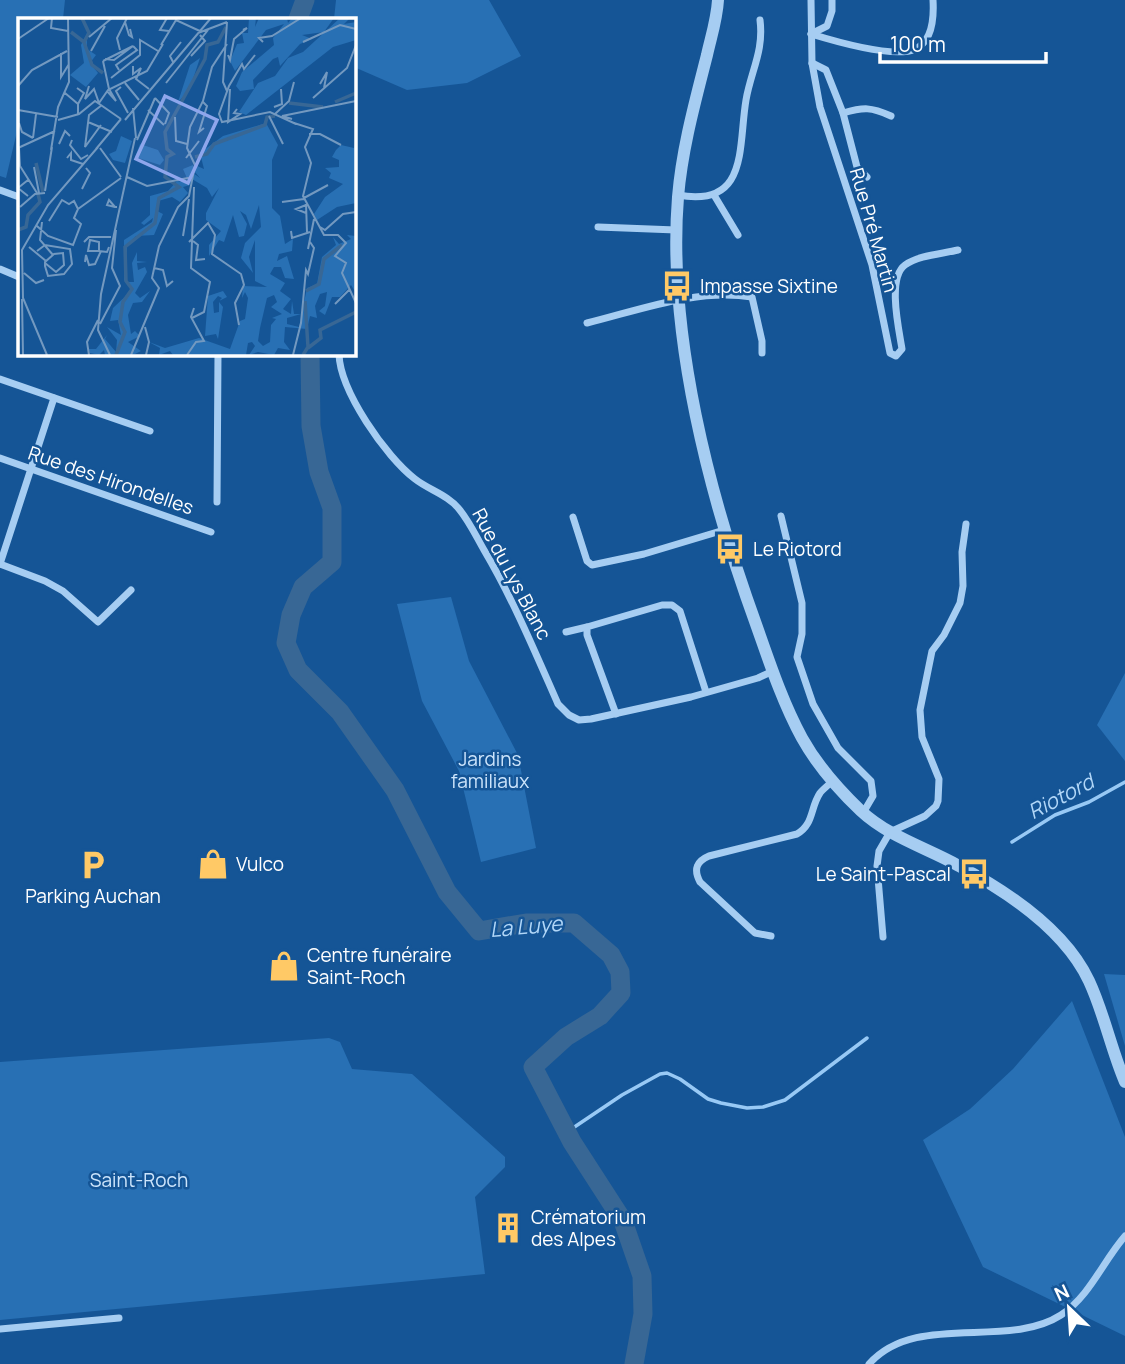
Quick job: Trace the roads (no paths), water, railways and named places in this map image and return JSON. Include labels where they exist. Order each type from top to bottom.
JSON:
[{"type":"street","points":[[718,0],[686,145],[678,195],[678,300],[694,399],[724,530],[773,670],[803,740],[832,780],[863,813],[890,832],[989,884],[1024,909],[1068,947],[1077,958],[1097,999],[1125,1082]]},
{"type":"street","name":"Rue Pré Martin","points":[[811,0],[812,63],[821,107],[872,265],[890,354],[896,356],[902,349],[895,283],[899,271],[915,260],[958,250]]},
{"type":"street","points":[[811,34],[827,26],[832,0]]},
{"type":"street","points":[[811,34],[869,49],[915,49],[925,42],[931,28],[933,0]]},
{"type":"street","points":[[678,195],[715,195],[727,184],[737,168],[746,100],[762,39],[760,20]]},
{"type":"street","points":[[812,63],[826,70],[843,113],[857,167],[867,177]]},
{"type":"street","points":[[843,113],[860,108],[873,108],[891,116]]},
{"type":"street","points":[[0,190],[18,197]]},
{"type":"street","points":[[715,195],[738,235]]},
{"type":"street","points":[[598,227],[676,230]]},
{"type":"street","points":[[0,269],[18,276]]},
{"type":"street","points":[[587,323],[678,300],[737,294],[752,297],[762,341],[762,354]]},
{"type":"street","points":[[217,502],[218,355]]},
{"type":"street","name":"Rue du Lys Blanc","points":[[339,355],[345,379],[358,407],[386,451],[413,478],[430,490],[449,498],[466,519],[499,576],[558,704],[569,715],[579,720],[616,714],[758,678],[773,670]]},
{"type":"street","points":[[0,379],[150,431]]},
{"type":"street","points":[[54,398],[0,564],[45,581],[62,591],[98,622],[131,590]]},
{"type":"street","name":"Rue des Hirondelles","points":[[0,458],[211,532]]},
{"type":"street","points":[[781,516],[803,603],[802,634],[797,657],[813,704],[838,748],[871,781],[873,796],[863,813]]},
{"type":"street","points":[[573,517],[587,562],[592,565],[644,554],[724,530]]},
{"type":"street","points":[[883,937],[877,866],[879,851],[890,832],[925,816],[938,801],[939,779],[922,737],[920,710],[932,651],[944,635],[960,603],[966,524]]},
{"type":"street","name":"Rue du Lys Blanc","points":[[566,632],[662,605],[672,605],[680,611],[705,692]]},
{"type":"street","points":[[587,627],[587,635],[616,714]]},
{"type":"street","points":[[771,936],[755,933],[700,881],[696,867],[700,860],[709,856],[804,830],[819,794],[832,780]]},
{"type":"street","points":[[869,1364],[890,1347],[909,1340],[1029,1328],[1060,1316],[1076,1304],[1125,1236]]},
{"type":"street","points":[[0,1329],[119,1318]]},
{"type":"waterway","name":"La Luye","points":[[298,18],[305,0]]},
{"type":"waterway","name":"La Luye","points":[[310,355],[311,426],[319,472],[332,508],[332,562],[303,587],[291,615],[286,643],[298,670],[340,712],[395,790],[447,892],[479,931],[526,923],[574,923],[611,955],[620,972],[621,993],[600,1016],[566,1037],[533,1067],[572,1142],[623,1221],[642,1276],[643,1314],[634,1364]]},
{"type":"waterway","name":"Riotord","points":[[1012,842],[1055,815],[1089,802],[1125,782]]},
{"type":"waterway","points":[[567,1132],[622,1095],[660,1074],[667,1073],[708,1099],[747,1108],[763,1107],[785,1100],[867,1038]]},
{"type":"place","name":"Impasse Sixtine","points":[[677,286]]},
{"type":"place","name":"Le Riotord","points":[[730,549]]},
{"type":"place","name":"Vulco","points":[[213,864]]},
{"type":"place","name":"Parking Auchan","points":[[93,865]]},
{"type":"place","name":"Le Saint-Pascal","points":[[974,874]]},
{"type":"place","name":"Centre funéraire Saint-Roch","points":[[284,966]]},
{"type":"place","name":"Crématorium des Alpes","points":[[508,1228]]},
{"type":"park label","name":"Jardins familiaux","points":[[490,770]]},
{"type":"park label","name":"Saint-Roch","points":[[139,1180]]}]
